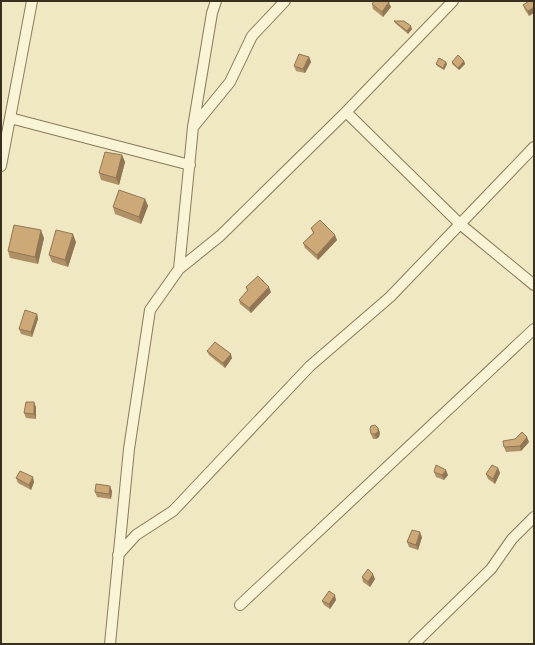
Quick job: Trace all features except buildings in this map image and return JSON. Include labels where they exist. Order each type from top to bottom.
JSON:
[{"type":"street","points":[[1,166],[32,1]]},
{"type":"street","points":[[179,269],[193,127],[212,13],[216,1]]},
{"type":"street","points":[[193,127],[230,82],[252,36],[285,1]]},
{"type":"street","points":[[110,644],[129,449],[150,310],[179,269],[220,236],[346,112],[453,1]]},
{"type":"street","points":[[346,112],[460,224],[534,285]]},
{"type":"street","points":[[10,118],[190,165]]},
{"type":"street","points":[[118,555],[136,535],[173,511],[310,366],[390,297],[534,147]]},
{"type":"street","points":[[240,605],[534,330]]},
{"type":"street","points":[[414,644],[491,569],[512,539],[534,517]]}]
